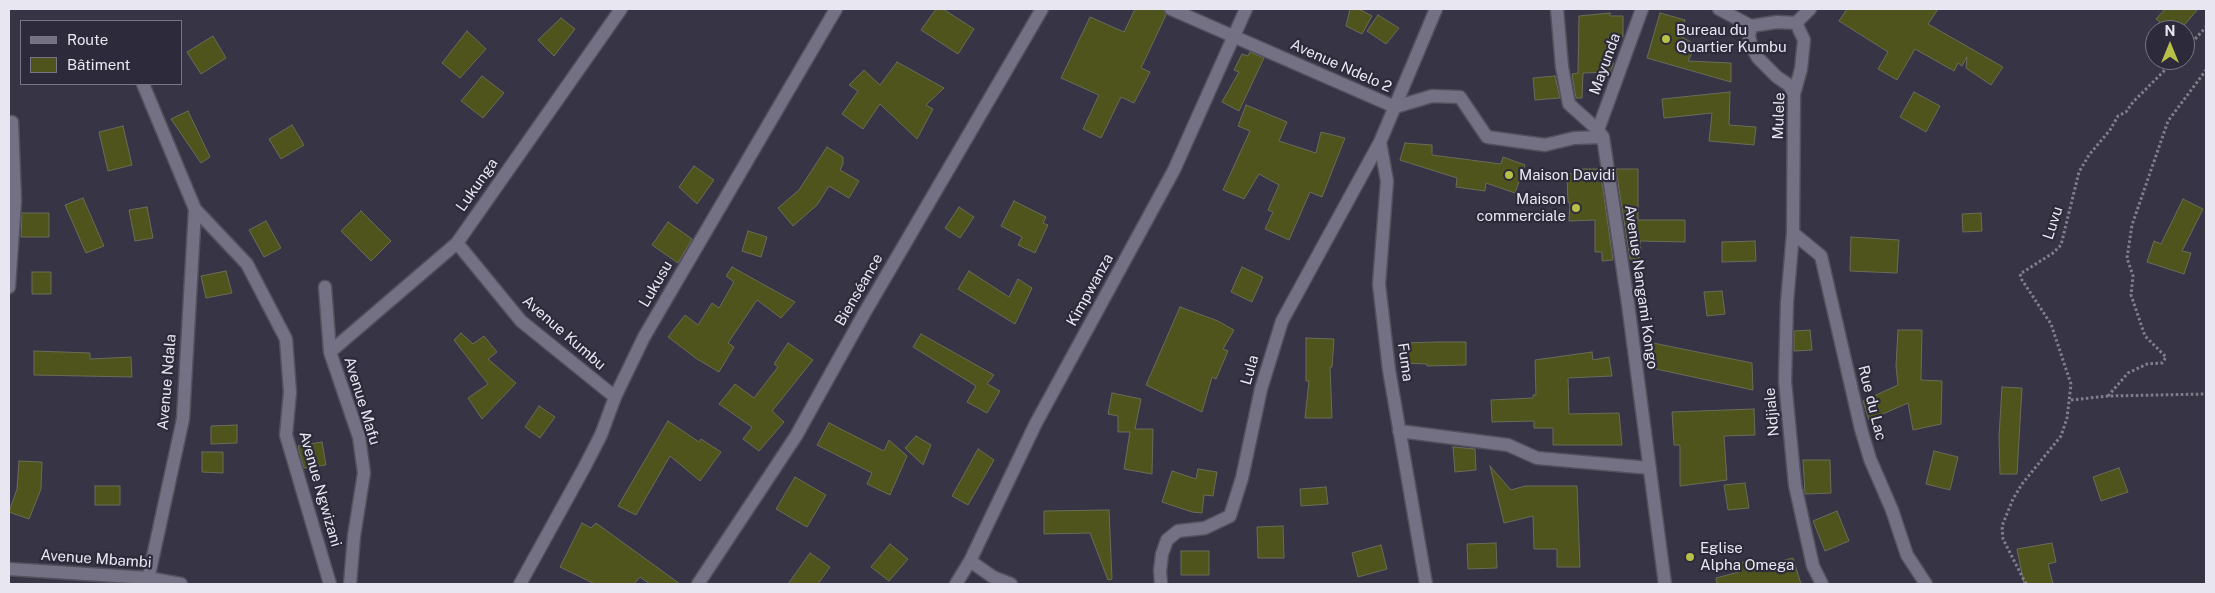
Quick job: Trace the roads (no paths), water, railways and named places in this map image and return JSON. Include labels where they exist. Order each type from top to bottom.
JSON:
[{"type":"street","name":"Lukunga","points":[[330,352],[457,243],[621,9]]},
{"type":"street","name":"Lukusu","points":[[520,584],[601,435],[615,397],[644,337],[836,9]]},
{"type":"street","name":"Bienséance","points":[[698,584],[796,436],[865,312],[1042,9]]},
{"type":"street","name":"Avenue Ndelo 2","points":[[1171,9],[1395,107],[1432,96],[1460,97],[1487,137],[1545,145],[1601,134]]},
{"type":"street","name":"Kimpwanza","points":[[956,584],[970,561],[1036,423],[1174,170],[1246,9]]},
{"type":"street","name":"Lula","points":[[1161,584],[1162,554],[1167,540],[1178,531],[1205,528],[1230,516],[1242,478],[1261,389],[1282,321],[1380,142],[1436,9]]},
{"type":"street","points":[[1557,9],[1562,67],[1569,104],[1601,134]]},
{"type":"street","name":"Mayunda","points":[[1601,134],[1642,9]]},
{"type":"street","points":[[1719,9],[1751,26],[1776,22],[1796,23],[1810,9]]},
{"type":"street","name":"Mulele","points":[[1794,233],[1794,94],[1801,68],[1804,40],[1796,23]]},
{"type":"street","points":[[1751,26],[1749,36],[1752,48],[1758,58],[1777,77],[1789,85],[1794,94]]},
{"type":"street","name":"Avenue Ngwizani","points":[[143,85],[195,209],[247,264],[286,338],[290,392],[286,435],[330,584]]},
{"type":"street","points":[[9,287],[15,200],[12,122]]},
{"type":"street","name":"Avenue Nangami Kongo","points":[[1601,134],[1628,304],[1665,584]]},
{"type":"street","name":"Fuma","points":[[1380,142],[1387,181],[1379,284],[1399,431],[1426,584]]},
{"type":"street","name":"Avenue Ndala","points":[[148,581],[183,419],[195,209]]},
{"type":"street","name":"Ndjiale","points":[[1794,233],[1787,302],[1786,390],[1795,485],[1813,566],[1822,584]]},
{"type":"street","name":"Rue du Lac","points":[[1794,233],[1821,256],[1870,459],[1892,510],[1907,555],[1926,584]]},
{"type":"street","name":"Avenue Kumbu","points":[[457,243],[521,321],[615,397]]},
{"type":"street","name":"Avenue Mafu","points":[[325,287],[330,352],[359,437],[364,473],[354,536],[350,584]]},
{"type":"street","points":[[1399,431],[1508,445],[1537,458],[1650,468]]},
{"type":"street","points":[[970,561],[993,577],[1011,584]]},
{"type":"street","name":"Avenue Mbambi","points":[[9,569],[181,584]]},
{"type":"place","name":"Bureau du Quartier Kumbu","points":[[1666,39]]},
{"type":"place","name":"Maison Davidi","points":[[1509,175]]},
{"type":"place","name":"Maison commerciale","points":[[1576,208]]},
{"type":"place","name":"Eglise Alpha Omega","points":[[1690,557]]}]
